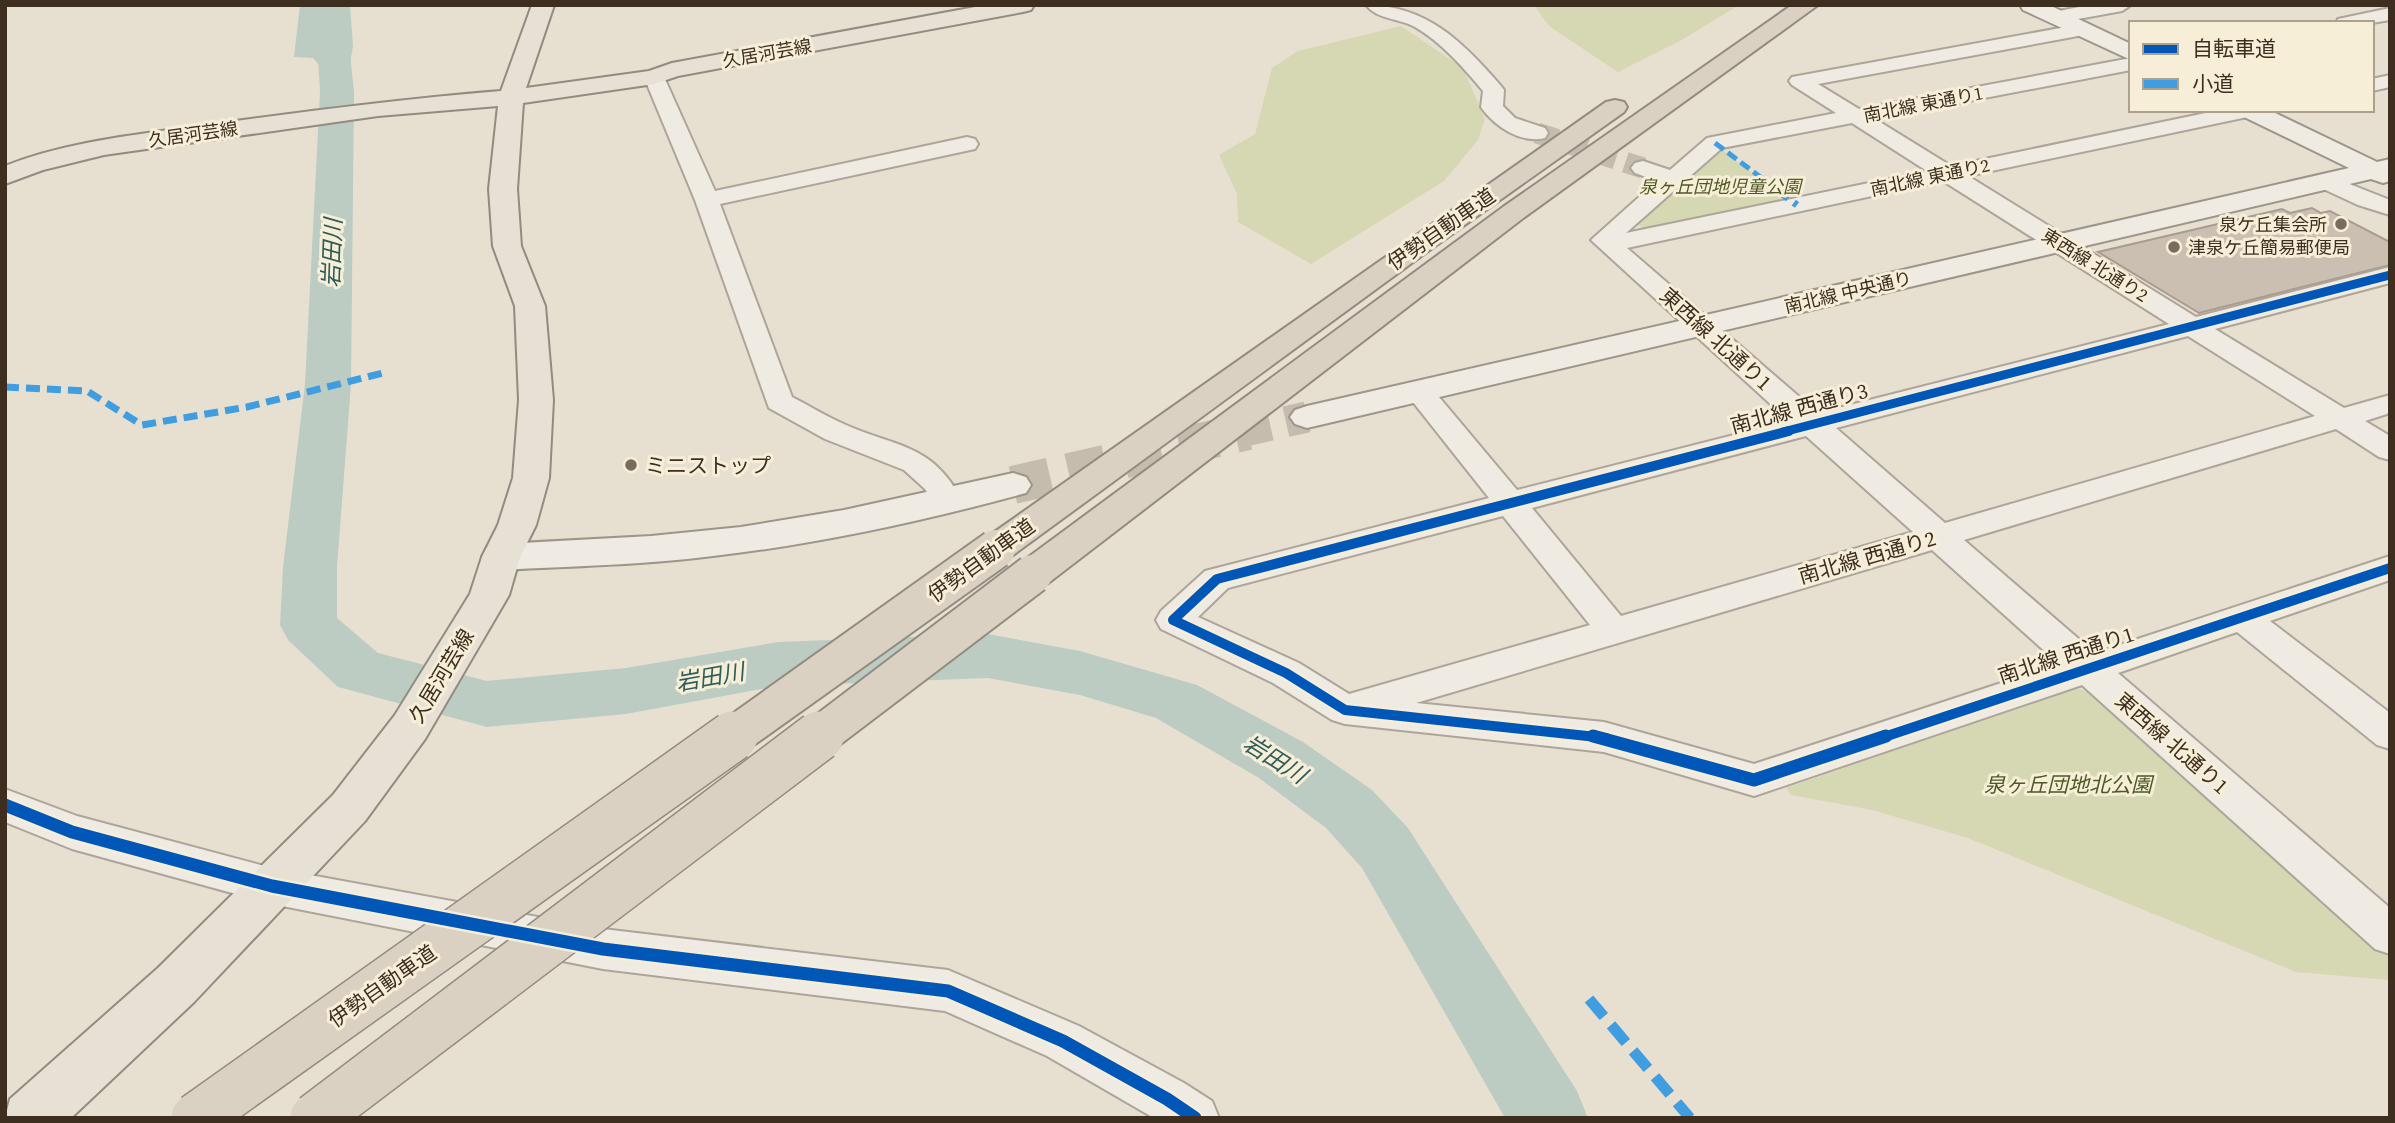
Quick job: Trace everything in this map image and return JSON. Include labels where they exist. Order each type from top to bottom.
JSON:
[{"type":"highway","name":"伊勢自動車道","points":[[315,1118],[1014,561],[1425,240],[1768,5]]},
{"type":"highway","name":"伊勢自動車道","points":[[196,1118],[1014,561],[1469,246],[1807,5]]},
{"type":"main road","name":"久居河芸線","points":[[30,1118],[176,985],[349,808],[410,727],[495,576],[517,525],[531,478],[537,400],[530,306],[507,246],[503,190],[511,97],[543,5]]},
{"type":"main road","name":"久居河芸線","points":[[10,171],[104,147],[378,109],[511,97],[654,76],[672,70],[1023,5]]},
{"type":"street","points":[[1375,5],[1385,13],[1420,22],[1479,72],[1494,90],[1492,107],[1507,123],[1537,133]]},
{"type":"street","points":[[2031,5],[2129,52]]},
{"type":"street","points":[[2056,17],[2122,5]]},
{"type":"street","points":[[2383,5],[2390,8]]},
{"type":"street","points":[[2355,21],[2390,14]]},
{"type":"street","name":"東西線 北通り2","points":[[2082,30],[1799,81],[2390,450]]},
{"type":"street","name":"南北線 東通り1","points":[[1672,179],[1715,143],[2129,64]]},
{"type":"street","points":[[654,76],[707,200],[779,402],[835,431],[915,461],[939,483],[946,500]]},
{"type":"street","name":"南北線 東通り2","points":[[1608,244],[2240,112]]},
{"type":"street","points":[[2254,112],[2385,172]]},
{"type":"street","points":[[707,200],[967,144]]},
{"type":"street","points":[[1608,244],[1603,240],[1672,179],[1643,168]]},
{"type":"street","name":"南北線 中央通り","points":[[1307,417],[2328,182],[2385,172]]},
{"type":"street","points":[[2328,182],[2390,208]]},
{"type":"street","name":"東西線 北通り1","points":[[1608,244],[2390,935]]},
{"type":"street","name":"南北線 西通り3","points":[[1345,710],[1286,673],[1172,620],[1217,579],[2390,275]]},
{"type":"street","points":[[1419,391],[1614,631]]},
{"type":"street","name":"南北線 西通り2","points":[[1345,710],[2390,404]]},
{"type":"street","points":[[495,576],[742,540],[857,520],[1013,485]]},
{"type":"street","name":"南北線 西通り1","points":[[1345,710],[1604,737],[1754,780],[2386,572]]},
{"type":"street","points":[[2241,618],[2390,734]]},
{"type":"street","points":[[5,805],[72,832],[272,886],[603,949],[948,991],[1063,1041],[1167,1099],[1195,1118]]},
{"type":"green space","points":[[1534,5],[1739,5],[1680,41],[1618,72],[1549,26]]},
{"type":"green space","points":[[1401,26],[1463,68],[1485,119],[1478,140],[1444,181],[1311,264],[1238,222],[1237,194],[1219,155],[1255,134],[1272,68],[1298,51]]},
{"type":"green space","name":"泉ヶ丘団地児童公園","points":[[1720,148],[1788,201],[1647,230],[1635,223]]},
{"type":"green space","name":"泉ヶ丘団地北公園","points":[[2076,688],[2102,696],[2390,952],[2390,980],[2296,972],[1968,838],[1872,810],[1791,795],[1786,788]]},
{"type":"shaded area","points":[[300,5],[350,5],[353,46],[345,94],[313,58],[294,57]]},
{"type":"building","points":[[2312,208],[2321,213],[2330,211],[2390,242],[2390,265],[2199,313],[2098,252],[2282,209],[2290,213]]},
{"type":"waterway","name":"岩田川","points":[[330,5],[337,92],[328,384],[310,567],[308,625],[359,671],[487,704],[626,691],[778,664],[988,656],[1080,673],[1176,701],[1281,760],[1349,809],[1385,848],[1549,1118]]},
{"type":"tunnel","points":[[1537,133],[1643,168]]},
{"type":"tunnel","points":[[1240,432],[1307,417]]},
{"type":"tunnel","points":[[1013,485],[1248,431]]},
{"type":"marked path","points":[[1715,143],[1797,205]]},
{"type":"marked path","points":[[5,387],[87,391],[142,425],[247,407],[387,372]]},
{"type":"marked path","points":[[1589,999],[1690,1118]]},
{"type":"cycle path","points":[[2390,275],[1217,579],[1173,620],[1286,673],[1345,710],[1604,737],[1754,780],[2390,568]]},
{"type":"cycle path","points":[[5,805],[72,832],[272,886],[603,949],[948,991],[1063,1041],[1167,1099],[1195,1118]]},
{"type":"place","name":"泉ケ丘集会所","points":[[2341,224]]},
{"type":"place","name":"津泉ケ丘簡易郵便局","points":[[2174,247]]},
{"type":"place","name":"ミニストップ","points":[[631,465]]}]
